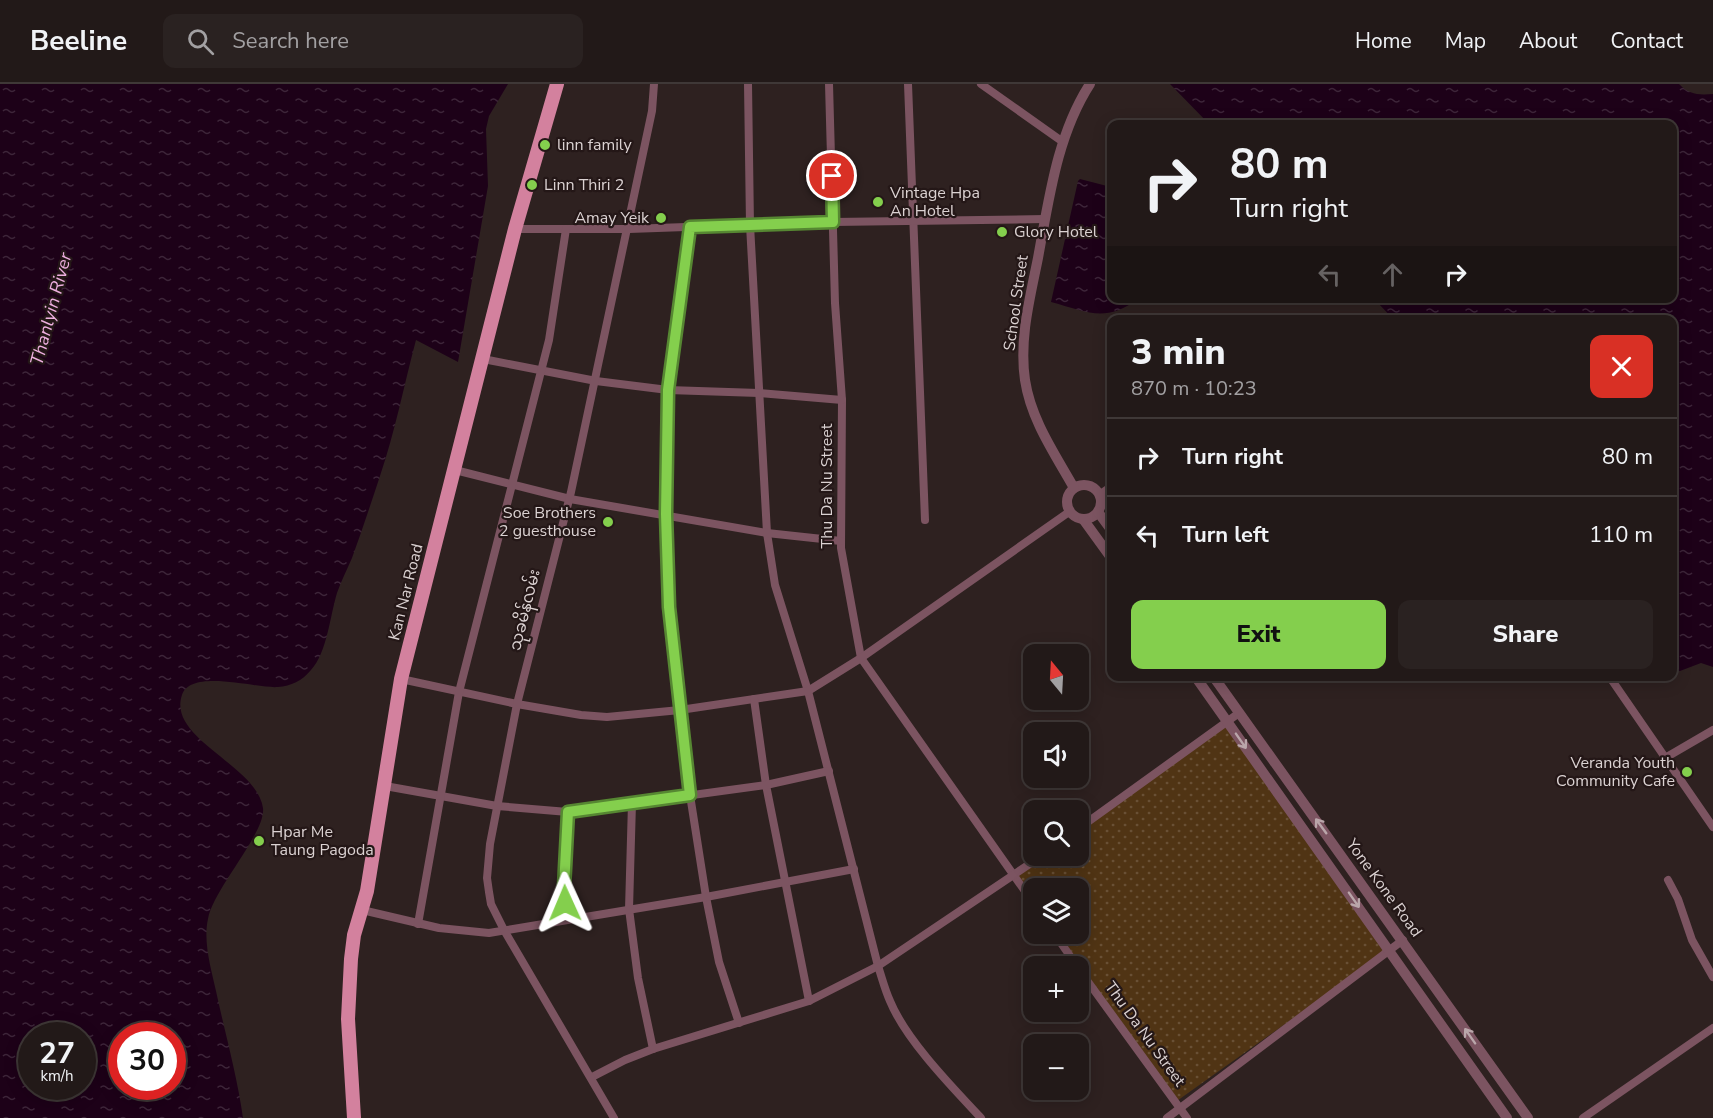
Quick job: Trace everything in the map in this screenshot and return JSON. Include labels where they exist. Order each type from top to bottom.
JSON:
[{"type":"main road","name":"Kan Nar Road","points":[[354,1118],[348,1019],[351,959],[385,786],[401,679],[515,229],[556,84]]},
{"type":"street","name":"သုခမိန်လမ်း","points":[[614,1118],[504,930],[491,903],[487,878],[490,844],[517,704],[570,499],[629,229],[652,111],[654,84]]},
{"type":"street","points":[[748,84],[750,225],[759,393],[767,533],[775,585],[808,691],[878,966],[890,1002],[942,1076],[981,1118]]},
{"type":"street","name":"Thu Da Nu Street","points":[[829,84],[835,303],[842,400],[841,541],[861,658],[1023,889]]},
{"type":"street","points":[[908,84],[925,520]]},
{"type":"street","points":[[981,84],[1063,142]]},
{"type":"street","name":"School Street","points":[[1074,488],[1036,421],[1025,381],[1023,343],[1045,219],[1063,142],[1090,84]]},
{"type":"street","points":[[515,229],[629,229],[833,222],[1045,219]]},
{"type":"street","points":[[690,227],[668,390],[666,514],[669,607],[690,795],[706,897],[719,962],[739,1023]]},
{"type":"street","points":[[418,924],[459,692],[541,370],[554,311],[566,229]]},
{"type":"street","points":[[483,359],[596,381],[668,390],[759,393],[842,400]]},
{"type":"street","points":[[455,470],[570,499],[767,533],[841,541]]},
{"type":"street","points":[[1091,486],[1099,495],[1101,501],[1098,512],[1094,516],[1078,518],[1067,507],[1067,496],[1074,488],[1091,486]]},
{"type":"street","points":[[1099,495],[1107,489]]},
{"type":"street","points":[[401,679],[517,704],[607,717],[680,710],[808,691],[861,658],[1070,512]]},
{"type":"street","points":[[1098,512],[1107,524]]},
{"type":"street","points":[[1083,519],[1107,552]]},
{"type":"street","points":[[1198,681],[1508,1118]]},
{"type":"street","name":"Yone Kone Road","points":[[1217,681],[1528,1118]]},
{"type":"street","points":[[1612,681],[1713,827]]},
{"type":"street","points":[[754,699],[766,785],[809,1001]]},
{"type":"street","points":[[1089,821],[1239,713]]},
{"type":"street","points":[[1665,758],[1713,730]]},
{"type":"street","points":[[385,786],[497,806],[568,812],[766,785],[829,771]]},
{"type":"street","points":[[632,803],[629,909],[638,978],[653,1049]]},
{"type":"street","points":[[566,920],[564,887],[568,812]]},
{"type":"street","points":[[592,1077],[653,1049],[809,1001],[878,966],[1028,866]]},
{"type":"street","points":[[362,910],[418,924],[489,933],[854,870]]},
{"type":"street","points":[[1668,880],[1678,899],[1695,946],[1713,977]]},
{"type":"street","points":[[1167,1118],[1403,940]]},
{"type":"street","name":"Thu Da Nu Street","points":[[1089,982],[1187,1118]]},
{"type":"street","points":[[1583,1118],[1713,1028]]},
{"type":"street","points":[[1476,1074],[1491,1065]]},
{"type":"shaded area","points":[[1227,721],[1389,950],[1174,1103],[1089,983],[1089,956],[1070,956],[1062,944],[1089,944],[1089,878],[1023,878],[1023,889],[1014,876],[1028,866],[1089,866],[1089,822]]},
{"type":"water","name":"Thanlyin River","points":[[0,84],[508,84],[489,116],[486,129],[488,186],[458,362],[416,340],[385,459],[356,548],[337,593],[321,654],[304,677],[287,685],[268,687],[211,681],[188,687],[182,695],[181,711],[187,725],[199,739],[246,778],[257,793],[263,808],[262,819],[256,832],[212,907],[207,928],[210,964],[243,1118],[0,1118]]},
{"type":"water","points":[[1170,84],[1679,84],[1694,94],[1713,94],[1713,667],[1701,663],[1677,670],[1677,315],[1389,315],[1378,303],[1677,303],[1677,120],[1205,120]]},
{"type":"water","points":[[1080,179],[1107,186],[1107,303],[1131,303],[1116,311],[1086,312],[1051,302]]},
{"type":"place","name":"linn family","points":[[545,145]]},
{"type":"place","name":"Linn Thiri 2","points":[[532,185]]},
{"type":"place","name":"Vintage Hpa An Hotel","points":[[878,202]]},
{"type":"place","name":"Amay Yeik","points":[[661,218]]},
{"type":"place","name":"Glory Hotel","points":[[1002,232]]},
{"type":"place","name":"Soe Brothers 2 guesthouse","points":[[608,522]]},
{"type":"place","name":"Veranda Youth Community Cafe","points":[[1687,772]]},
{"type":"place","name":"Hpar Me Taung Pagoda","points":[[259,841]]},
{"type":"route","points":[[565,903],[568,812],[690,795],[669,607],[666,514],[668,390],[690,227],[833,222],[832,176]]}]
